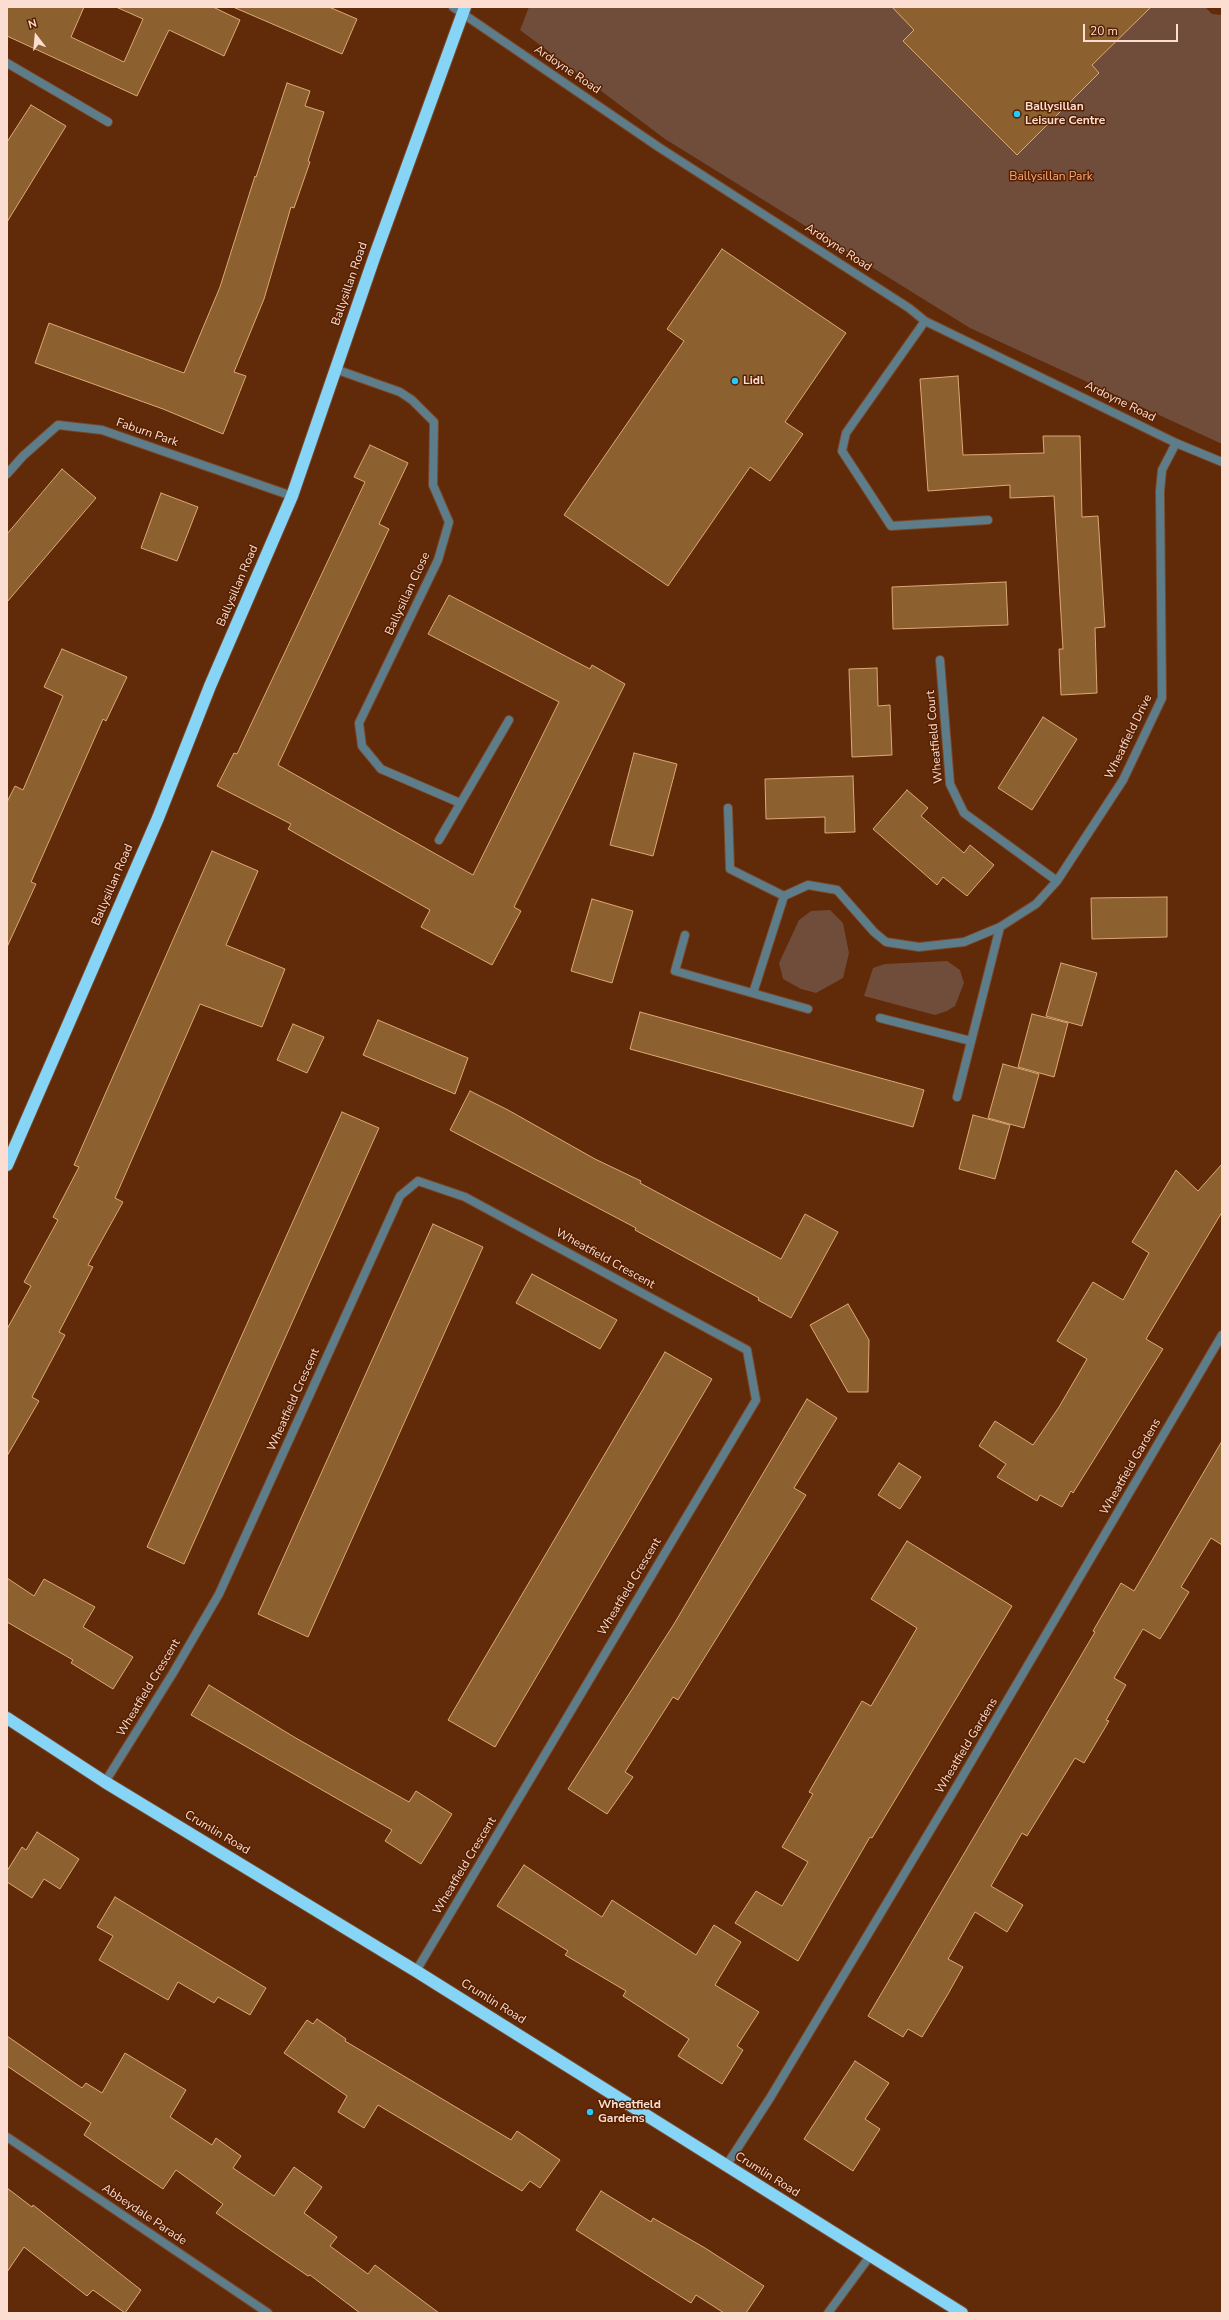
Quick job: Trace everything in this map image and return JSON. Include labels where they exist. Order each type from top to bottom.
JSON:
[{"type":"highway","name":"Ballysillan Road","points":[[7,1165],[158,818],[210,686],[292,496],[460,9]]},
{"type":"highway","name":"Crumlin Road","points":[[7,1718],[105,1782],[416,1970],[962,2313]]},
{"type":"street","name":"Ardoyne Road","points":[[460,9],[660,148],[909,308],[925,320],[1176,443],[1222,462]]},
{"type":"street","points":[[7,63],[108,122]]},
{"type":"street","points":[[925,320],[846,433],[842,452],[891,526],[988,520]]},
{"type":"street","name":"Ballysillan Close","points":[[335,370],[400,392],[412,400],[434,422],[433,485],[449,522],[438,560],[359,723],[362,746],[381,768],[460,803]]},
{"type":"street","name":"Faburn Park","points":[[7,474],[23,456],[58,425],[102,430],[292,496]]},
{"type":"street","name":"Wheatfield Drive","points":[[784,896],[808,885],[837,890],[874,932],[886,942],[919,948],[964,942],[1000,928],[1036,904],[1057,881],[1123,780],[1162,698],[1160,491],[1162,470],[1176,443]]},
{"type":"street","name":"Wheatfield Court","points":[[940,660],[950,784],[964,812],[1057,881]]},
{"type":"street","points":[[439,840],[509,720]]},
{"type":"street","points":[[728,808],[730,869],[784,896],[753,993]]},
{"type":"street","points":[[957,1097],[1000,928]]},
{"type":"street","points":[[685,935],[675,971],[808,1009]]},
{"type":"street","points":[[880,1018],[971,1041]]},
{"type":"street","name":"Wheatfield Crescent","points":[[105,1782],[173,1673],[219,1594],[400,1196],[418,1181],[465,1196],[747,1350],[756,1400],[416,1970]]},
{"type":"street","name":"Wheatfield Gardens","points":[[726,2166],[770,2098],[946,1804],[1222,1335]]},
{"type":"street","name":"Abbeydale Parade","points":[[7,2137],[268,2313]]},
{"type":"street","points":[[828,2313],[870,2256]]},
{"type":"green space","name":"Ballysillan Park","points":[[529,7],[1205,7],[1212,14],[1222,15],[1222,444],[970,328],[665,139],[520,30]]},
{"type":"green space","points":[[830,910],[843,923],[849,953],[843,978],[816,993],[801,989],[783,979],[779,963],[799,920],[811,911]]},
{"type":"green space","points":[[947,961],[960,970],[964,983],[955,1006],[947,1011],[935,1015],[864,996],[873,968],[885,964]]},
{"type":"building","points":[[7,7],[84,7],[71,37],[124,62],[143,19],[116,7],[213,7],[240,20],[224,56],[169,30],[137,96],[7,36]]},
{"type":"building","points":[[233,7],[329,7],[357,19],[342,54]]},
{"type":"building","name":"Ballysillan Leisure Centre","points":[[892,7],[1151,7],[1092,65],[1099,73],[1017,155],[903,41],[914,30]]},
{"type":"building","points":[[287,83],[310,91],[305,106],[324,112],[308,161],[310,162],[294,208],[291,207],[264,299],[234,372],[246,376],[223,434],[163,409],[35,363],[49,323],[184,373],[220,287],[255,176],[256,177]]},
{"type":"building","points":[[31,105],[66,126],[7,222],[7,142]]},
{"type":"building","name":"Lidl","points":[[722,249],[846,333],[785,422],[803,434],[770,481],[750,467],[668,586],[564,515],[684,341],[667,329]]},
{"type":"building","points":[[958,376],[963,455],[1044,453],[1043,436],[1080,436],[1082,517],[1098,516],[1105,627],[1095,628],[1097,693],[1061,695],[1059,649],[1063,649],[1054,496],[1010,498],[1010,485],[928,491],[920,379]]},
{"type":"building","points":[[370,445],[408,463],[379,524],[389,529],[278,765],[473,875],[559,702],[428,634],[449,595],[590,669],[592,665],[625,684],[514,907],[521,911],[492,965],[421,927],[430,910],[288,829],[291,824],[217,786],[234,753],[237,754],[365,482],[354,477]]},
{"type":"building","points":[[62,469],[96,498],[7,602],[7,534]]},
{"type":"building","points":[[161,493],[198,507],[177,561],[141,548]]},
{"type":"building","points":[[1006,582],[1008,625],[893,629],[892,587]]},
{"type":"building","points":[[62,649],[127,677],[106,721],[103,719],[31,882],[36,884],[7,947],[7,802],[15,786],[23,790],[63,696],[44,687]]},
{"type":"building","points":[[877,668],[878,706],[890,705],[892,755],[852,757],[849,669]]},
{"type":"building","points":[[1043,717],[1077,739],[1032,810],[998,788]]},
{"type":"building","points":[[634,753],[677,764],[653,856],[610,845]]},
{"type":"building","points":[[853,776],[855,832],[825,833],[825,817],[766,819],[765,779]]},
{"type":"building","points":[[907,790],[928,808],[921,816],[943,835],[964,853],[970,845],[994,865],[967,896],[943,877],[937,885],[873,829]]},
{"type":"building","points":[[212,851],[258,871],[226,945],[285,969],[262,1027],[200,1004],[115,1198],[123,1202],[88,1265],[93,1267],[59,1332],[65,1335],[32,1397],[39,1401],[7,1456],[7,1329],[31,1286],[24,1282],[58,1220],[53,1217],[79,1167],[74,1165]]},
{"type":"building","points":[[1167,897],[1167,937],[1092,939],[1091,898]]},
{"type":"building","points":[[592,899],[633,911],[612,983],[571,971]]},
{"type":"building","points":[[1061,963],[1097,973],[1082,1026],[1046,1016]]},
{"type":"building","points":[[640,1012],[924,1090],[913,1127],[630,1049]]},
{"type":"building","points":[[1032,1014],[1068,1023],[1054,1077],[1018,1067]]},
{"type":"building","points":[[378,1020],[468,1058],[455,1094],[363,1055]]},
{"type":"building","points":[[293,1024],[324,1037],[307,1073],[277,1060]]},
{"type":"building","points":[[1003,1064],[1039,1074],[1024,1128],[988,1118]]},
{"type":"building","points":[[470,1091],[508,1110],[595,1159],[641,1181],[640,1183],[781,1259],[805,1214],[838,1232],[791,1318],[758,1300],[759,1298],[635,1230],[636,1228],[450,1130]]},
{"type":"building","points":[[342,1112],[379,1128],[184,1564],[147,1547]]},
{"type":"building","points":[[973,1115],[1010,1125],[995,1179],[959,1169]]},
{"type":"building","points":[[1222,1164],[1222,1212],[1146,1339],[1163,1349],[1073,1493],[1071,1491],[1062,1507],[1040,1495],[1037,1501],[997,1477],[1006,1464],[979,1446],[995,1421],[1033,1445],[1059,1407],[1087,1359],[1057,1341],[1093,1282],[1123,1300],[1149,1253],[1132,1242],[1176,1170],[1198,1191]]},
{"type":"building","points":[[433,1224],[483,1247],[308,1637],[258,1614]]},
{"type":"building","points":[[532,1274],[617,1320],[600,1349],[516,1303]]},
{"type":"building","points":[[848,1304],[869,1340],[868,1392],[848,1392],[810,1325]]},
{"type":"building","points":[[665,1352],[712,1379],[495,1747],[448,1720]]},
{"type":"building","points":[[807,1399],[837,1418],[794,1488],[806,1495],[678,1700],[673,1697],[625,1772],[633,1777],[607,1814],[568,1789],[674,1624]]},
{"type":"building","points":[[1222,1441],[1222,1545],[1211,1538],[1181,1587],[1189,1592],[1160,1639],[1143,1629],[1114,1678],[1126,1685],[1106,1720],[1109,1721],[1084,1763],[1075,1758],[1027,1836],[1022,1833],[991,1886],[1023,1905],[1007,1932],[975,1912],[948,1959],[963,1967],[948,1994],[922,2037],[908,2029],[903,2037],[868,2016],[1095,1632],[1093,1631],[1121,1583],[1134,1591]]},
{"type":"building","points":[[899,1463],[921,1477],[900,1509],[878,1495]]},
{"type":"building","points":[[907,1541],[1012,1606],[872,1838],[870,1837],[798,1961],[735,1923],[756,1891],[782,1906],[808,1862],[782,1847],[813,1794],[809,1792],[862,1701],[871,1706],[917,1628],[871,1599]]},
{"type":"building","points":[[7,1578],[34,1596],[44,1579],[95,1607],[83,1627],[133,1657],[113,1689],[71,1663],[73,1660],[7,1622]]},
{"type":"building","points":[[209,1685],[294,1737],[409,1802],[416,1791],[452,1814],[421,1864],[385,1841],[392,1830],[191,1715]]},
{"type":"building","points":[[37,1832],[79,1859],[60,1889],[44,1879],[32,1898],[7,1882],[7,1871],[22,1847],[26,1850]]},
{"type":"building","points":[[524,1865],[602,1917],[612,1900],[696,1955],[714,1925],[741,1942],[715,1985],[759,2012],[737,2046],[743,2050],[722,2084],[678,2056],[689,2039],[623,1996],[626,1991],[565,1955],[568,1951],[497,1906]]},
{"type":"building","points":[[115,1897],[266,1988],[250,2015],[218,1997],[214,2003],[178,1982],[168,2000],[99,1960],[113,1936],[97,1927]]},
{"type":"building","points":[[317,2019],[346,2039],[345,2041],[511,2140],[517,2131],[560,2160],[540,2188],[530,2181],[522,2191],[378,2105],[364,2128],[338,2112],[347,2096],[284,2053],[307,2020],[313,2024]]},
{"type":"building","points":[[7,2036],[82,2088],[86,2083],[102,2093],[125,2053],[186,2090],[170,2117],[212,2145],[216,2138],[241,2156],[233,2168],[274,2196],[294,2167],[322,2187],[304,2213],[337,2237],[330,2246],[368,2274],[375,2265],[439,2313],[360,2313],[310,2275],[308,2276],[216,2213],[223,2204],[176,2170],[163,2189],[84,2135],[91,2123],[7,2066]]},
{"type":"building","points":[[855,2061],[889,2083],[865,2119],[880,2129],[853,2171],[804,2139]]},
{"type":"building","points":[[7,2188],[32,2207],[33,2205],[141,2290],[125,2313],[93,2290],[87,2296],[24,2247],[7,2272]]},
{"type":"building","points":[[601,2191],[651,2222],[653,2218],[705,2248],[764,2286],[746,2313],[724,2313],[696,2295],[691,2303],[576,2230]]},
{"type":"place","name":"Ballysillan Leisure Centre","points":[[1017,114]]},
{"type":"place","name":"Lidl","points":[[735,381]]},
{"type":"place","name":"Wheatfield Gardens","points":[[590,2112]]}]
